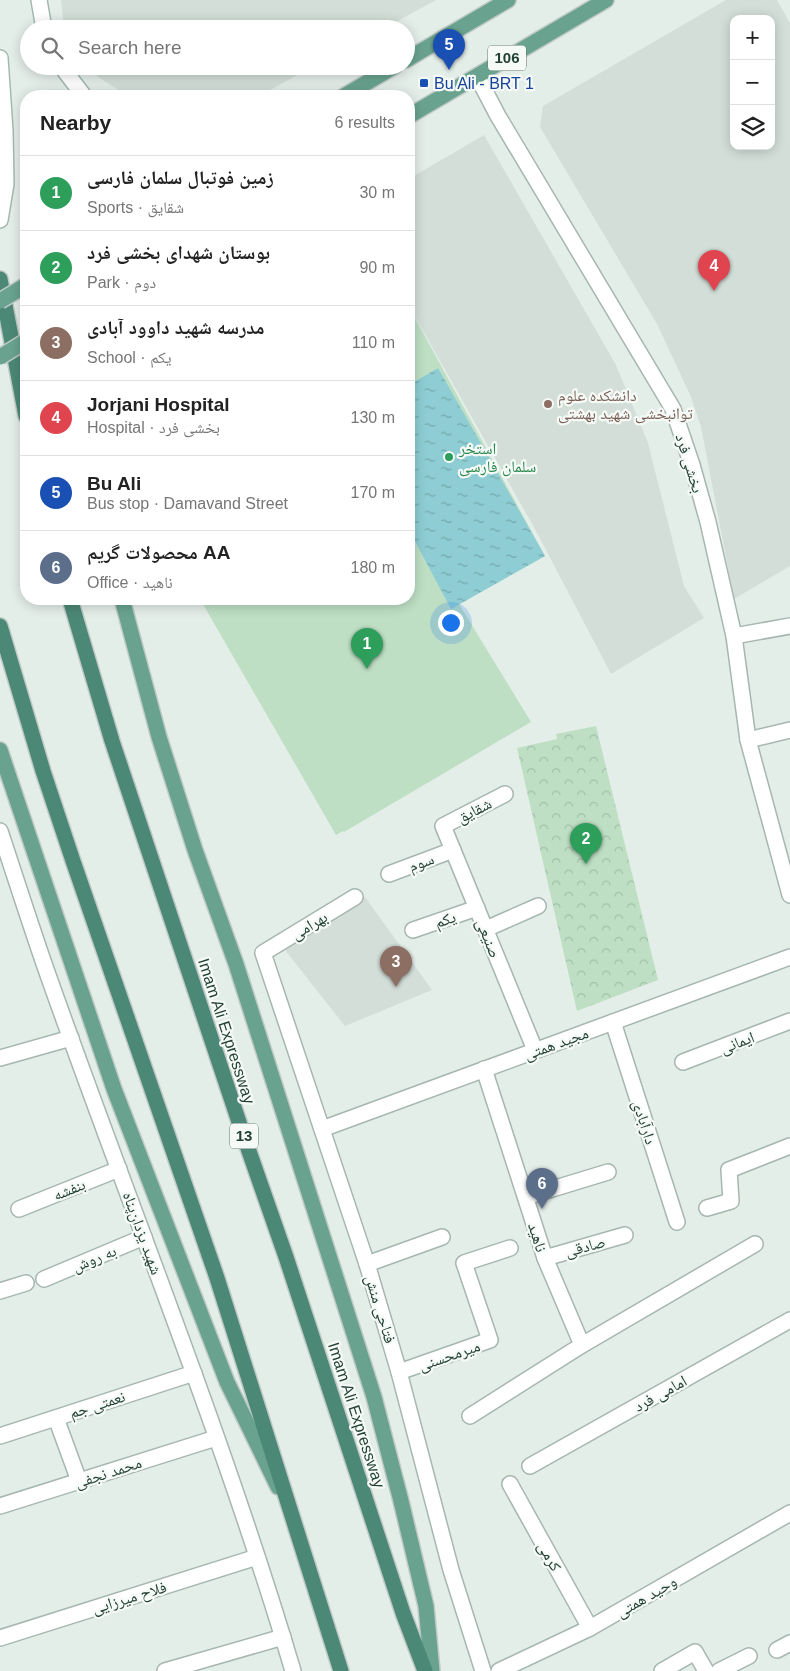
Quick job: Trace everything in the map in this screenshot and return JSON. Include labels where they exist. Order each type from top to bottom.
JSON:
[{"type":"highway","points":[[0,279],[20,384]]},
{"type":"highway","name":"Imam Ali Expressway","points":[[72,605],[112,740],[240,1126],[425,1671]]},
{"type":"highway","points":[[0,626],[43,771],[217,1278],[341,1671]]},
{"type":"main road","points":[[415,55],[508,0]]},
{"type":"main road","name":"106","points":[[415,112],[606,0]]},
{"type":"main road","points":[[354,90],[380,75]]},
{"type":"main road","points":[[0,301],[20,289]]},
{"type":"main road","points":[[0,357],[20,345]]},
{"type":"main road","points":[[124,605],[159,737],[195,850],[236,964],[374,1397],[426,1606],[432,1671]]},
{"type":"main road","points":[[0,750],[114,1089],[226,1382],[290,1512]]},
{"type":"street","points":[[39,0],[42,20]]},
{"type":"street","points":[[0,58],[5,130],[6,184],[0,220]]},
{"type":"street","points":[[68,75],[79,90]]},
{"type":"street","name":"بخشی فرد","points":[[476,76],[673,409],[692,465],[708,522],[734,636],[748,740],[785,856],[790,895]]},
{"type":"street","points":[[734,636],[790,626]]},
{"type":"street","points":[[748,740],[790,730]]},
{"type":"street","name":"شقایق","points":[[443,826],[505,794]]},
{"type":"street","name":"صنیعی","points":[[443,826],[535,1050]]},
{"type":"street","name":"شهید یزدان‌پناه","points":[[0,831],[71,1038],[194,1373],[257,1557],[293,1671]]},
{"type":"street","name":"سوم","points":[[389,874],[453,850]]},
{"type":"street","name":"بهرامی","points":[[263,952],[355,897]]},
{"type":"street","points":[[486,929],[538,906]]},
{"type":"street","name":"یکم","points":[[413,930],[477,908]]},
{"type":"street","name":"فتاحی منش","points":[[263,952],[367,1264],[399,1372],[451,1570],[484,1671]]},
{"type":"street","name":"مجید همتی","points":[[322,1129],[790,957]]},
{"type":"street","name":"ایمانی","points":[[684,1062],[790,1021]]},
{"type":"street","name":"دارآبادی","points":[[614,1022],[677,1222]]},
{"type":"street","points":[[0,1058],[71,1038]]},
{"type":"street","name":"ناهید","points":[[484,1069],[545,1258],[582,1345]]},
{"type":"street","points":[[707,1208],[731,1201],[729,1170],[790,1146]]},
{"type":"street","name":"بنفشه","points":[[20,1209],[119,1169]]},
{"type":"street","points":[[526,1197],[608,1172]]},
{"type":"street","name":"صادقی","points":[[545,1258],[625,1235]]},
{"type":"street","points":[[367,1264],[442,1237]]},
{"type":"street","name":"به روش","points":[[44,1279],[144,1238]]},
{"type":"street","points":[[470,1416],[582,1345],[755,1244]]},
{"type":"street","name":"میرمحسنی","points":[[399,1372],[490,1340],[464,1263],[510,1248]]},
{"type":"street","points":[[0,1291],[26,1283]]},
{"type":"street","name":"امامی فرد","points":[[530,1466],[790,1320]]},
{"type":"street","name":"نعمتی جم","points":[[0,1436],[194,1373]]},
{"type":"street","points":[[56,1418],[79,1481]]},
{"type":"street","name":"محمد نجفی","points":[[0,1506],[216,1438]]},
{"type":"street","name":"کرمی","points":[[510,1484],[590,1628]]},
{"type":"street","name":"وحید همتی","points":[[498,1671],[590,1628],[790,1513]]},
{"type":"street","name":"فلاح میرزایی","points":[[0,1638],[257,1557]]},
{"type":"street","points":[[165,1671],[187,1668],[283,1636]]},
{"type":"street","points":[[662,1671],[695,1652],[706,1671]]},
{"type":"street","points":[[719,1671],[749,1656]]},
{"type":"shaded area","points":[[61,0],[436,0],[399,20],[63,20]]},
{"type":"shaded area","points":[[726,0],[777,0],[790,23],[790,566],[734,599],[701,427],[691,397],[657,324],[540,127],[543,106]]},
{"type":"shaded area","points":[[96,75],[298,75],[270,90],[119,90]]},
{"type":"shaded area","name":"دانشکده علوم توانبخشی شهید بهشتی","points":[[484,135],[616,365],[648,443],[684,586],[704,618],[611,674],[535,529],[415,317],[415,175]]},
{"type":"shaded area","points":[[365,897],[432,990],[345,1026],[285,950]]},
{"type":"green space","points":[[415,318],[545,556],[459,604],[531,722],[336,835],[203,605],[415,605]]},
{"type":"green space","points":[[596,726],[658,980],[577,1011],[517,748],[557,739],[556,734]]},
{"type":"water","name":"استخر سلمان فارسی","points":[[438,368],[545,556],[451,609],[415,541],[415,381]]},
{"type":"place","name":"Bu Ali","points":[[449,70]]},
{"type":"place","name":"Bu Ali - BRT 1","points":[[424,83]]},
{"type":"place","name":"Jorjani Hospital","points":[[714,291]]},
{"type":"place","name":"دانشکده علوم توانبخشی شهید بهشتی","points":[[548,404]]},
{"type":"place","name":"استخر سلمان فارسی","points":[[449,457]]},
{"type":"place","name":"زمین فوتبال سلمان فارسی","points":[[367,669]]},
{"type":"place","name":"بوستان شهدای بخشی فرد","points":[[586,864]]},
{"type":"place","name":"مدرسه شهید داوود آبادی","points":[[396,987]]},
{"type":"place","name":"محصولات گریم AA","points":[[542,1209]]}]
